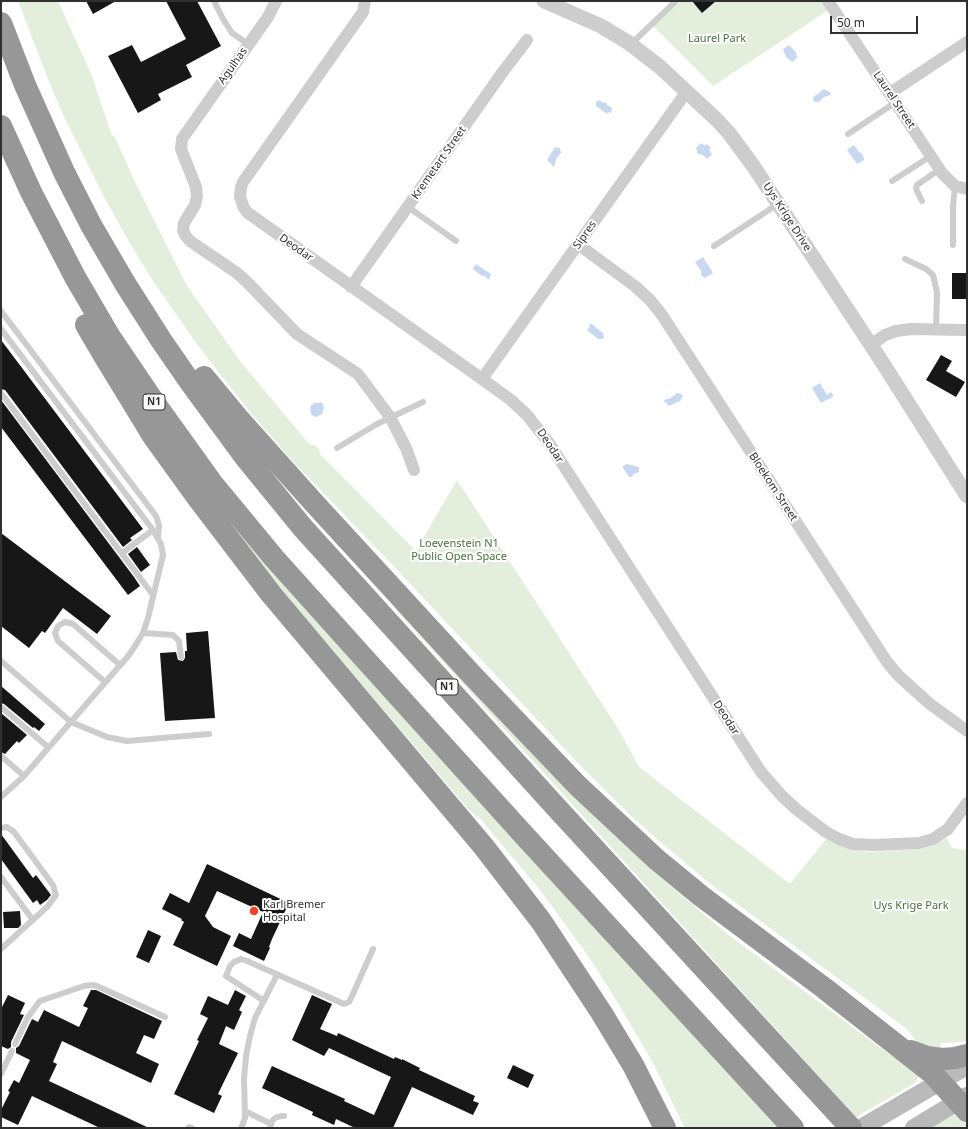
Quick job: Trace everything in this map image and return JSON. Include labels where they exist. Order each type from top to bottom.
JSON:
[{"type":"highway","name":"N1","points":[[1,23],[25,85],[64,172],[91,225],[126,285],[190,382],[245,457],[304,528],[550,800],[852,1125]]},
{"type":"highway","name":"N1","points":[[1,127],[31,192],[75,277],[110,337],[156,405],[212,483],[274,558],[354,647],[523,834],[793,1128]]},
{"type":"highway","points":[[1,127],[53,261],[106,359],[154,436],[197,497],[271,594],[484,847],[536,915],[601,1012],[633,1065],[665,1128]]},
{"type":"highway","points":[[91,225],[212,388],[238,418],[394,591],[577,785],[656,859],[701,896],[824,988],[924,1067],[964,1103]]},
{"type":"highway","points":[[895,1044],[922,1056],[933,1058],[946,1059],[967,1055]]},
{"type":"main road","points":[[852,1125],[941,1082],[967,1066]]},
{"type":"main road","points":[[914,1128],[964,1103]]},
{"type":"street","name":"Agulhas","points":[[276,1],[268,17],[182,139],[181,145],[184,158],[197,193],[197,200],[184,223],[184,235],[190,241],[237,273],[296,334],[358,374],[390,417]]},
{"type":"street","name":"Deodar","points":[[365,1],[363,12],[243,182],[240,192],[241,203],[248,213],[482,379],[519,407],[542,434],[761,772],[782,796],[796,809],[826,832],[839,839],[853,844],[874,845],[919,843],[933,839],[948,829],[967,804]]},
{"type":"street","name":"Laurel Street","points":[[828,1],[946,178],[961,187]]},
{"type":"street","name":"Uys Krige Drive","points":[[547,2],[601,26],[631,44],[660,67],[717,120],[740,146],[871,345],[967,496]]},
{"type":"street","name":"Kremetart Street","points":[[351,287],[502,73],[527,40]]},
{"type":"street","points":[[893,98],[967,42]]},
{"type":"street","name":"Sipres","points":[[482,379],[686,91]]},
{"type":"street","name":"Bloekom Street","points":[[578,245],[636,287],[650,300],[662,315],[887,662],[911,688],[967,731]]},
{"type":"street","points":[[871,345],[885,335],[896,331],[967,330]]},
{"type":"street","points":[[390,417],[406,448],[414,470]]},
{"type":"lane","points":[[214,1],[232,33],[248,44]]},
{"type":"lane","points":[[631,44],[676,1]]},
{"type":"lane","points":[[848,134],[893,98]]},
{"type":"lane","points":[[892,181],[931,156]]},
{"type":"lane","points":[[922,201],[916,188],[917,185],[940,169]]},
{"type":"lane","points":[[953,245],[953,206],[961,187]]},
{"type":"lane","points":[[714,246],[778,204]]},
{"type":"lane","points":[[408,207],[456,241]]},
{"type":"lane","points":[[905,260],[926,269],[933,275],[937,292],[936,330]]},
{"type":"lane","points":[[1,310],[156,516],[159,525],[158,538]]},
{"type":"lane","points":[[1,329],[153,530],[161,544],[163,555],[142,633],[135,646],[24,776],[1,797]]},
{"type":"lane","points":[[1,393],[153,594]]},
{"type":"lane","points":[[337,448],[390,417],[423,402]]},
{"type":"lane","points":[[122,553],[153,530]]},
{"type":"lane","points":[[105,682],[58,641],[56,633],[58,626],[65,622],[73,624],[120,665]]},
{"type":"lane","points":[[142,633],[173,635],[179,641],[181,657]]},
{"type":"lane","points":[[2,663],[71,722],[107,737],[122,741],[209,734]]},
{"type":"lane","points":[[1,707],[48,747]]},
{"type":"lane","points":[[1,756],[24,776]]},
{"type":"lane","points":[[1,828],[7,827],[14,832],[44,872],[56,891],[55,898],[1,949]]},
{"type":"lane","points":[[1,877],[33,920]]},
{"type":"lane","points":[[264,1001],[226,976],[230,966],[234,962],[241,959],[342,1004],[346,1004],[352,996],[373,949]]},
{"type":"lane","points":[[241,1128],[245,1118],[244,1079],[250,1036],[255,1018],[277,974]]},
{"type":"lane","points":[[15,1044],[28,1016],[40,1001],[84,986],[97,986],[165,1017]]},
{"type":"lane","points":[[1,1074],[12,1051]]},
{"type":"lane","points":[[245,1111],[271,1126],[273,1119],[277,1116],[284,1116]]},
{"type":"lane","points":[[188,1128],[192,1128]]},
{"type":"green space","points":[[18,1],[58,1],[92,76],[112,136],[114,135],[134,180],[187,286],[240,361],[309,444],[316,446],[319,449],[320,454],[416,551],[457,480],[617,727],[639,767],[790,884],[826,839],[843,847],[867,852],[920,849],[934,845],[947,838],[952,848],[967,850],[967,1040],[964,1042],[941,1043],[939,1054],[920,1046],[908,1030],[713,886],[658,840],[631,816],[574,759],[402,575],[288,456],[255,418],[199,347],[153,281],[128,240],[104,197],[64,117]]},
{"type":"green space","name":"Laurel Park","points":[[681,1],[821,1],[827,11],[713,86],[653,26]]},
{"type":"green space","points":[[187,466],[779,1128],[685,1128],[651,1059],[613,995],[589,957],[540,890],[479,817],[469,810],[260,565]]},
{"type":"green space","points":[[399,606],[646,865],[726,933],[890,1055],[909,1065],[920,1075],[915,1083],[856,1117],[395,609]]},
{"type":"green space","points":[[953,1115],[962,1119],[967,1128],[931,1128]]},
{"type":"water","points":[[789,45],[796,52],[797,58],[792,62],[786,57],[783,49]]},
{"type":"water","points":[[824,89],[831,93],[830,95],[824,97],[819,102],[815,102],[813,100],[814,96]]},
{"type":"water","points":[[599,100],[604,103],[606,102],[607,105],[612,108],[611,113],[608,112],[607,114],[596,106],[596,102]]},
{"type":"water","points":[[701,143],[705,146],[707,144],[711,148],[709,150],[712,154],[707,159],[703,155],[698,154],[696,148]]},
{"type":"water","points":[[854,145],[863,155],[864,160],[857,164],[847,150]]},
{"type":"water","points":[[555,147],[560,148],[561,153],[556,159],[554,167],[547,160]]},
{"type":"water","points":[[703,257],[713,273],[705,278],[701,275],[701,271],[695,262]]},
{"type":"water","points":[[476,264],[491,274],[489,279],[474,270],[473,268]]},
{"type":"water","points":[[590,324],[603,333],[603,339],[598,339],[588,331],[587,329],[589,328]]},
{"type":"water","points":[[820,383],[827,395],[831,392],[834,396],[821,403],[812,388]]},
{"type":"water","points":[[677,393],[683,396],[680,401],[669,406],[664,401],[671,398]]},
{"type":"water","points":[[321,402],[324,408],[322,414],[316,417],[313,416],[311,414],[310,407],[314,403]]},
{"type":"water","points":[[627,464],[639,467],[639,472],[634,474],[632,477],[629,477],[623,468],[623,466]]},
{"type":"building","points":[[86,1],[116,1],[93,14]]},
{"type":"building","points":[[166,1],[197,1],[221,46],[186,65],[192,77],[158,94],[161,100],[138,113],[108,56],[132,45],[141,62],[186,39]]},
{"type":"building","points":[[692,1],[716,1],[702,13]]},
{"type":"building","points":[[952,273],[967,273],[967,299],[952,299]]},
{"type":"building","points":[[1,340],[143,529],[130,538],[132,540],[123,547],[5,390],[1,389]]},
{"type":"building","points":[[941,355],[952,361],[946,371],[965,382],[956,397],[926,380]]},
{"type":"building","points":[[1,400],[140,586],[128,595],[1,427]]},
{"type":"building","points":[[1,533],[111,616],[97,634],[63,608],[45,633],[42,631],[29,648],[1,626]]},
{"type":"building","points":[[137,547],[150,565],[141,572],[128,554]]},
{"type":"building","points":[[208,631],[215,718],[165,721],[160,653],[176,652],[178,660],[183,661],[185,658],[185,651],[187,651],[186,633]]},
{"type":"building","points":[[1,686],[45,724],[39,731],[1,703]]},
{"type":"building","points":[[1,713],[27,735],[19,743],[17,741],[5,754],[1,752]]},
{"type":"building","points":[[1,834],[33,878],[36,875],[51,895],[40,905],[37,900],[33,903],[1,859]]},
{"type":"building","points":[[207,864],[289,903],[272,939],[264,961],[233,946],[239,933],[251,939],[263,912],[217,891],[205,916],[213,927],[231,936],[217,966],[173,945],[184,922],[181,920],[182,919],[162,909],[170,893],[189,903]]},
{"type":"building","points":[[20,911],[21,925],[18,928],[4,928],[3,912]]},
{"type":"building","points":[[148,930],[161,936],[149,963],[136,957]]},
{"type":"building","points":[[91,990],[96,990],[162,1021],[154,1039],[144,1035],[136,1053],[159,1064],[151,1083],[62,1041],[53,1062],[57,1064],[49,1081],[149,1128],[100,1128],[32,1096],[18,1125],[1,1117],[1,1110],[10,1092],[8,1091],[14,1080],[19,1083],[30,1060],[16,1053],[16,1048],[19,1046],[32,1019],[38,1022],[44,1010],[79,1027],[88,1008],[83,1006]]},
{"type":"building","points":[[235,990],[246,996],[239,1010],[242,1012],[234,1030],[226,1026],[219,1044],[238,1053],[218,1094],[222,1096],[214,1113],[174,1094],[208,1018],[200,1014],[208,996],[228,1005]]},
{"type":"building","points":[[8,995],[25,1003],[20,1014],[24,1015],[11,1042],[11,1047],[8,1049],[1,1046],[1,1009]]},
{"type":"building","points":[[312,995],[332,1004],[320,1029],[337,1036],[338,1033],[394,1059],[395,1057],[402,1059],[420,1068],[419,1070],[475,1096],[473,1101],[479,1103],[473,1115],[412,1087],[393,1128],[355,1128],[336,1119],[334,1125],[312,1115],[313,1112],[262,1088],[272,1066],[345,1099],[344,1101],[374,1115],[391,1077],[329,1048],[324,1056],[292,1040]]},
{"type":"building","points":[[513,1065],[534,1075],[528,1088],[507,1078]]},
{"type":"place","name":"Karl Bremer Hospital","points":[[254,911]]},
{"type":"park label","name":"Loevenstein N1 Public Open Space","points":[[459,550]]},
{"type":"park label","name":"Uys Krige Park","points":[[911,906]]}]
